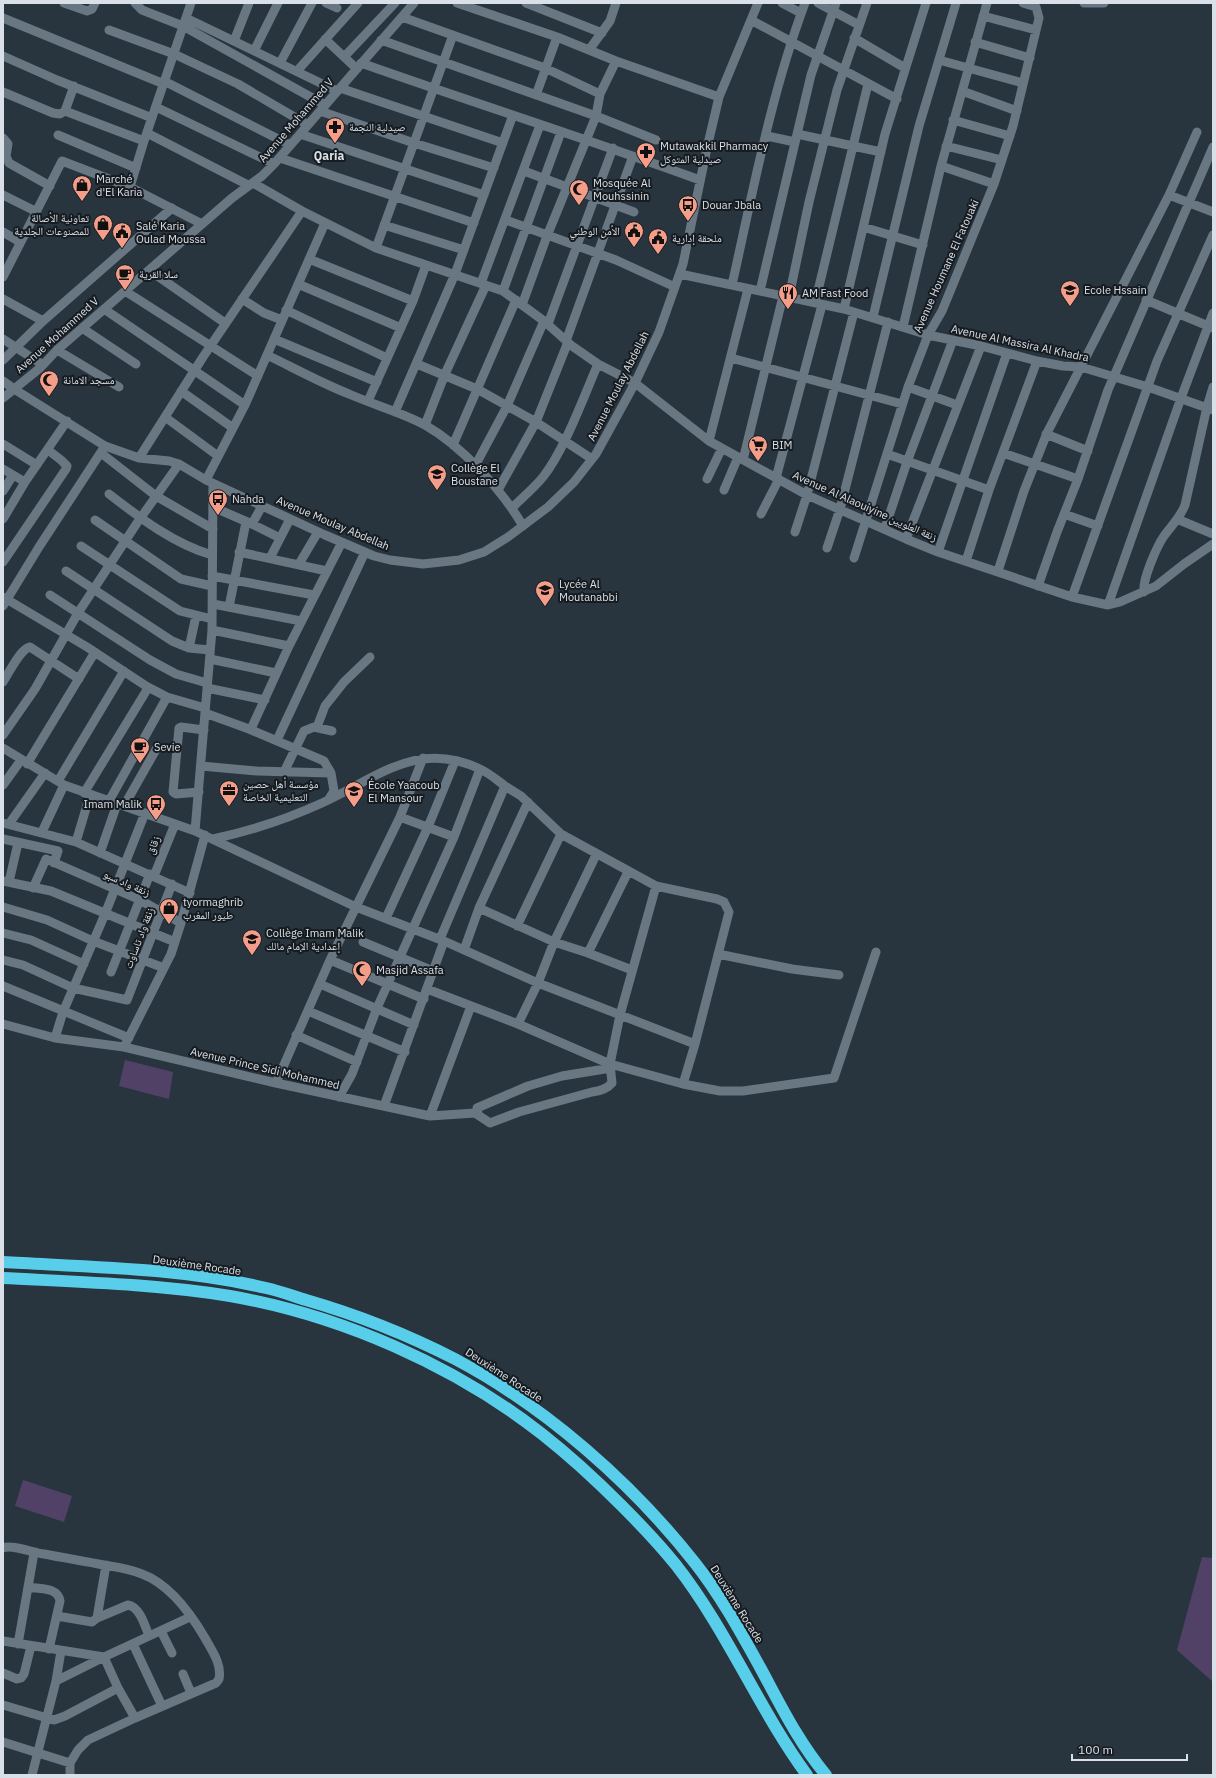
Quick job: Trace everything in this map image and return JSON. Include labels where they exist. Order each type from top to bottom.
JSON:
[{"type":"highway","name":"Deuxième Rocade","points":[[3,1262],[131,1269],[191,1275],[267,1288],[347,1312],[403,1335],[456,1360],[513,1394],[560,1428],[610,1472],[663,1525],[697,1565],[728,1611],[791,1725],[816,1763],[826,1775]]},
{"type":"highway","points":[[3,1278],[165,1287],[232,1297],[297,1311],[359,1332],[416,1357],[450,1374],[504,1407],[542,1434],[597,1482],[639,1523],[675,1565],[724,1636],[791,1752],[807,1775]]},
{"type":"street","points":[[64,3],[87,11],[92,9],[95,3]]},
{"type":"street","points":[[135,3],[142,10],[185,22],[234,41],[280,64],[339,89],[503,142]]},
{"type":"street","points":[[130,187],[145,137],[191,3]]},
{"type":"street","points":[[234,41],[249,3]]},
{"type":"street","points":[[254,51],[278,3]]},
{"type":"street","points":[[280,64],[312,3]]},
{"type":"street","points":[[326,3],[337,8]]},
{"type":"street","points":[[297,71],[358,3]]},
{"type":"street","points":[[344,57],[395,3]]},
{"type":"street","name":"Avenue Mohammed V","points":[[3,398],[43,365],[57,350],[202,224],[277,161],[414,3]]},
{"type":"street","points":[[457,3],[557,37],[616,61],[719,98]]},
{"type":"street","points":[[526,3],[602,33]]},
{"type":"street","points":[[589,50],[610,21],[616,5],[606,3]]},
{"type":"street","name":"Avenue Moulay Abdellah","points":[[3,381],[67,421],[103,449],[139,458],[169,461],[179,464],[209,482],[365,552],[390,560],[423,564],[459,560],[484,552],[503,541],[548,507],[574,482],[592,459],[635,383],[659,332],[680,274],[688,245],[700,180],[719,98],[758,3]]},
{"type":"street","points":[[782,3],[801,13]]},
{"type":"street","points":[[732,285],[791,41],[805,3]]},
{"type":"street","points":[[818,3],[834,7],[859,25]]},
{"type":"street","points":[[724,490],[741,458],[786,296],[842,70],[867,3]]},
{"type":"street","points":[[844,310],[881,152],[905,68],[926,3]]},
{"type":"street","points":[[873,317],[919,126],[956,3]]},
{"type":"street","points":[[903,327],[946,146],[987,3]]},
{"type":"street","name":"Avenue Houmane El Fatouaki","points":[[854,558],[908,387],[928,335],[942,311],[994,184],[1018,111],[1023,83],[1039,18],[1039,12],[1036,6],[1025,3]]},
{"type":"street","points":[[1084,3],[1104,3]]},
{"type":"street","points":[[760,291],[817,56],[834,7]]},
{"type":"street","points":[[983,16],[1036,30]]},
{"type":"street","points":[[402,17],[545,68],[600,94]]},
{"type":"street","points":[[3,18],[164,82],[290,145]]},
{"type":"street","points":[[751,20],[896,99]]},
{"type":"street","points":[[185,22],[323,108],[414,143],[494,168]]},
{"type":"street","points":[[109,30],[174,54],[238,84],[308,125]]},
{"type":"street","points":[[376,248],[453,35]]},
{"type":"street","points":[[536,95],[557,37]]},
{"type":"street","points":[[854,38],[905,68]]},
{"type":"street","points":[[325,39],[344,57],[359,66],[433,88],[513,116],[613,148],[700,180]]},
{"type":"street","points":[[381,40],[596,116],[656,140]]},
{"type":"street","points":[[975,42],[1030,58]]},
{"type":"street","points":[[3,56],[152,118]]},
{"type":"street","points":[[939,60],[1023,83]]},
{"type":"street","points":[[454,445],[478,389],[519,303],[596,116],[600,94],[616,61]]},
{"type":"street","points":[[761,514],[777,478],[803,378],[852,146],[868,84]]},
{"type":"street","points":[[4,94],[56,114],[62,113],[65,110],[74,86]]},
{"type":"street","points":[[962,91],[1018,111]]},
{"type":"street","points":[[156,107],[277,161],[474,223]]},
{"type":"street","name":"Avenue Al Alaouiyine زنقة العلويين","points":[[65,110],[145,137],[251,184],[376,248],[503,291],[546,323],[567,342],[598,364],[635,383],[709,441],[807,495],[938,552],[1072,597],[1108,605],[1120,602],[1156,586],[1211,545]]},
{"type":"street","points":[[395,412],[455,274],[513,116]]},
{"type":"street","points":[[953,120],[1010,136]]},
{"type":"street","points":[[425,426],[445,374],[484,284],[540,125]]},
{"type":"street","points":[[503,291],[561,132]]},
{"type":"street","points":[[998,571],[1034,464],[1046,434],[1169,195],[1197,132]]},
{"type":"street","points":[[300,134],[404,170],[484,195]]},
{"type":"street","points":[[58,135],[136,168]]},
{"type":"street","points":[[767,136],[824,140],[881,152]]},
{"type":"street","points":[[3,138],[8,144],[6,156],[9,163],[50,186]]},
{"type":"street","points":[[946,146],[1002,160]]},
{"type":"street","points":[[1038,586],[1078,479],[1113,378],[1213,147]]},
{"type":"street","points":[[475,466],[507,406],[546,323],[613,148]]},
{"type":"street","points":[[498,490],[536,422],[567,342],[633,156]]},
{"type":"street","points":[[3,277],[6,265],[37,212],[60,163],[64,161],[130,187],[202,224]]},
{"type":"street","points":[[941,166],[994,184]]},
{"type":"street","points":[[524,171],[634,212]]},
{"type":"street","points":[[3,195],[37,212]]},
{"type":"street","points":[[1169,195],[1213,212]]},
{"type":"street","points":[[3,360],[43,321],[172,208]]},
{"type":"street","points":[[139,458],[225,323],[302,211]]},
{"type":"street","points":[[506,220],[616,260],[675,287]]},
{"type":"street","points":[[195,831],[212,630],[213,507],[209,482],[218,456],[258,376],[325,223]]},
{"type":"street","points":[[384,225],[464,250]]},
{"type":"street","points":[[863,227],[923,245]]},
{"type":"street","points":[[3,232],[20,242]]},
{"type":"street","points":[[1072,597],[1148,386],[1178,313],[1213,235]]},
{"type":"street","points":[[309,259],[414,301]]},
{"type":"street","points":[[368,401],[414,301],[426,265]]},
{"type":"street","points":[[149,270],[225,323]]},
{"type":"street","name":"Avenue Al Massira Al Khadra","points":[[680,274],[854,312],[928,335],[981,346],[1037,361],[1063,366],[1081,367],[1113,378],[1148,386],[1210,408]]},
{"type":"street","points":[[298,284],[401,328]]},
{"type":"street","points":[[709,441],[748,289]]},
{"type":"street","points":[[125,291],[258,376]]},
{"type":"street","points":[[3,299],[43,321]]},
{"type":"street","points":[[242,299],[264,313],[282,320]]},
{"type":"street","points":[[1146,300],[1210,327]]},
{"type":"street","points":[[104,309],[244,406]]},
{"type":"street","points":[[286,310],[387,358]]},
{"type":"street","points":[[795,532],[807,495],[854,312]]},
{"type":"street","points":[[1108,605],[1181,398],[1210,327],[1213,313]]},
{"type":"street","points":[[827,548],[840,509],[868,395],[888,322]]},
{"type":"street","points":[[82,328],[136,364]]},
{"type":"street","points":[[3,338],[43,365]]},
{"type":"street","points":[[274,339],[376,382]]},
{"type":"street","points":[[884,528],[931,395],[953,340]]},
{"type":"street","points":[[906,539],[981,346]]},
{"type":"street","points":[[57,350],[119,387]]},
{"type":"street","points":[[938,552],[1007,353]]},
{"type":"street","points":[[267,355],[349,395],[395,412],[425,426],[454,445],[513,507],[523,526]]},
{"type":"street","points":[[731,358],[902,404]]},
{"type":"street","points":[[966,561],[989,490],[1037,361]]},
{"type":"street","points":[[416,364],[445,374],[478,389],[536,422],[592,459]]},
{"type":"street","points":[[513,507],[543,477],[564,440],[598,364]]},
{"type":"street","points":[[908,387],[957,405]]},
{"type":"street","points":[[1144,592],[1144,582],[1160,543],[1185,505],[1210,408],[1213,387]]},
{"type":"street","points":[[181,391],[233,428]]},
{"type":"street","points":[[164,417],[218,456]]},
{"type":"street","points":[[3,519],[7,506],[48,450],[67,421]]},
{"type":"street","points":[[1046,434],[1088,451]]},
{"type":"street","points":[[3,444],[37,465]]},
{"type":"street","points":[[707,479],[722,448]]},
{"type":"street","points":[[213,529],[156,496],[103,449],[4,601],[66,634],[148,688],[167,697],[205,710],[251,729],[324,761],[331,773],[334,791],[332,795],[323,803]]},
{"type":"street","points":[[3,562],[66,469],[67,466],[64,462],[48,450]]},
{"type":"street","points":[[1003,453],[1078,479]]},
{"type":"street","points":[[887,454],[989,490]]},
{"type":"street","points":[[3,735],[35,689],[78,613],[94,588],[110,566],[140,518],[179,464]]},
{"type":"street","points":[[3,469],[25,482]]},
{"type":"street","points":[[3,491],[13,475]]},
{"type":"street","points":[[108,494],[140,518],[194,550],[212,555]]},
{"type":"street","points":[[229,607],[239,552],[249,523],[262,506]]},
{"type":"street","points":[[213,507],[280,538]]},
{"type":"street","points":[[1064,514],[1098,526]]},
{"type":"street","points":[[270,558],[290,519]]},
{"type":"street","points":[[1177,519],[1213,534],[1211,545]]},
{"type":"street","points":[[95,520],[181,578],[212,586]]},
{"type":"street","points":[[299,564],[318,532]]},
{"type":"street","points":[[251,729],[288,646],[342,542]]},
{"type":"street","points":[[81,546],[180,612],[212,619]]},
{"type":"street","points":[[239,552],[327,571]]},
{"type":"street","points":[[277,740],[365,552]]},
{"type":"street","points":[[66,570],[172,641],[210,655],[276,673]]},
{"type":"street","points":[[212,576],[314,595]]},
{"type":"street","points":[[50,595],[150,660],[176,674],[207,685],[265,700]]},
{"type":"street","points":[[213,604],[301,620]]},
{"type":"street","points":[[189,648],[196,616]]},
{"type":"street","points":[[212,630],[288,646]]},
{"type":"street","points":[[3,682],[22,653],[28,648],[33,648],[79,679]]},
{"type":"street","points":[[3,785],[24,762],[95,652]]},
{"type":"street","points":[[317,727],[325,706],[344,682],[370,657]]},
{"type":"street","points":[[42,832],[61,783],[124,671]]},
{"type":"street","points":[[76,842],[87,794],[148,688]]},
{"type":"street","points":[[100,853],[117,804],[167,697]]},
{"type":"street","points":[[284,772],[294,748],[304,731],[317,727],[332,731]]},
{"type":"street","points":[[199,792],[176,794],[173,792],[179,728],[204,730]]},
{"type":"street","points":[[117,804],[158,746]]},
{"type":"street","points":[[3,748],[61,783],[87,794],[195,831],[356,907],[442,940],[538,983],[695,1044]]},
{"type":"street","points":[[276,1084],[296,1035],[330,960],[400,817],[423,758]]},
{"type":"street","points":[[209,837],[267,825],[323,803],[395,766],[423,758],[447,758],[480,769],[522,796],[561,834],[596,855],[656,886],[717,899],[724,902],[729,912],[695,1044],[683,1084]]},
{"type":"street","points":[[386,918],[428,827],[455,761]]},
{"type":"street","points":[[201,766],[284,772],[331,773]]},
{"type":"street","points":[[339,1097],[357,1062],[377,1008],[401,959],[454,837],[480,769]]},
{"type":"street","points":[[45,773],[6,824],[42,832],[76,842],[126,863],[190,893]]},
{"type":"street","points":[[384,1106],[424,999],[442,940],[505,786]]},
{"type":"street","points":[[464,950],[479,908],[528,802]]},
{"type":"street","points":[[55,1038],[63,1012],[115,890],[145,813]]},
{"type":"street","points":[[400,817],[454,837]]},
{"type":"street","name":"زقاق","points":[[110,972],[140,900],[175,824]]},
{"type":"street","points":[[517,926],[561,834]]},
{"type":"street","points":[[124,1047],[164,968],[175,942],[209,837]]},
{"type":"street","points":[[3,839],[58,851],[54,863],[46,859],[33,888]]},
{"type":"street","points":[[18,843],[12,867],[6,882],[51,892],[175,942]]},
{"type":"street","points":[[518,1024],[538,983],[554,942],[596,855]]},
{"type":"street","name":"زنقة واد سبو","points":[[54,863],[140,900],[181,922]]},
{"type":"street","points":[[3,865],[12,867]]},
{"type":"street","points":[[588,953],[628,872]]},
{"type":"street","name":"زنقة واد تاساوت","points":[[73,988],[127,1000],[172,884]]},
{"type":"street","points":[[611,1066],[620,1015],[656,886]]},
{"type":"street","points":[[3,907],[47,920],[93,941],[164,968]]},
{"type":"street","points":[[479,908],[554,942],[632,970]]},
{"type":"street","points":[[3,933],[32,940],[84,964]]},
{"type":"street","points":[[363,942],[433,971]]},
{"type":"street","points":[[427,989],[518,1024],[611,1066],[683,1084],[720,1091],[743,1091],[834,1078],[876,952]]},
{"type":"street","points":[[718,954],[792,969],[839,975]]},
{"type":"street","points":[[3,960],[23,965],[73,988]]},
{"type":"street","points":[[330,960],[424,999]]},
{"type":"street","points":[[320,984],[414,1025]]},
{"type":"street","points":[[3,986],[129,1038]]},
{"type":"street","points":[[430,1116],[471,1006]]},
{"type":"street","points":[[308,1011],[405,1052]]},
{"type":"street","name":"Avenue Prince Sidi Mohammed","points":[[3,1024],[55,1038],[124,1047],[276,1084],[430,1116],[475,1113],[490,1123],[520,1112],[592,1092],[601,1091],[609,1087],[612,1083],[611,1066]]},
{"type":"street","points":[[296,1035],[357,1062]]},
{"type":"street","points":[[478,1115],[477,1108],[528,1086],[562,1076],[611,1066]]},
{"type":"street","points":[[3,1548],[10,1546],[34,1553],[106,1565],[143,1574],[154,1580],[169,1592],[201,1631],[220,1667],[219,1680],[216,1683],[88,1740],[78,1750],[70,1763],[70,1775]]},
{"type":"street","points":[[18,1644],[34,1553]]},
{"type":"street","points":[[96,1618],[106,1565]]},
{"type":"street","points":[[28,1587],[58,1593],[60,1601],[49,1649]]},
{"type":"street","points":[[57,1616],[94,1622],[96,1618],[128,1605],[132,1605],[138,1611],[149,1636]]},
{"type":"street","points":[[56,1681],[190,1617]]},
{"type":"street","points":[[162,1631],[172,1653]]},
{"type":"street","points":[[3,1642],[104,1657]]},
{"type":"street","points":[[133,1644],[162,1706]]},
{"type":"street","points":[[3,1673],[16,1679],[23,1676],[31,1646]]},
{"type":"street","points":[[32,1775],[56,1681],[61,1651]]},
{"type":"street","points":[[104,1657],[118,1688],[135,1718]]},
{"type":"street","points":[[183,1674],[191,1693]]},
{"type":"street","points":[[3,1705],[54,1720],[118,1688]]},
{"type":"street","points":[[3,1742],[70,1763]]},
{"type":"shaded area","points":[[125,1060],[173,1072],[169,1099],[119,1086]]},
{"type":"shaded area","points":[[23,1480],[72,1496],[64,1522],[15,1506]]},
{"type":"shaded area","points":[[1202,1557],[1213,1558],[1213,1682],[1177,1650]]},
{"type":"place","name":"صيدلية النجمة","points":[[335,144]]},
{"type":"place","name":"Mutawakkil Pharmacy صيدلية المتوكل","points":[[646,169]]},
{"type":"place","name":"Marché d'El Karia","points":[[82,202]]},
{"type":"place","name":"Mosquée Al Mouhssinin","points":[[579,206]]},
{"type":"place","name":"Douar Jbala","points":[[688,222]]},
{"type":"place","name":"تعاونية الأصالة للمصنوعات الجلدية","points":[[103,241]]},
{"type":"place","name":"الأمن الوطني","points":[[634,248]]},
{"type":"place","name":"Salé Karia Oulad Moussa","points":[[122,249]]},
{"type":"place","name":"ملحقة إدارية","points":[[658,255]]},
{"type":"place","name":"سلا القرية","points":[[125,291]]},
{"type":"place","name":"Ecole Hssain","points":[[1070,307]]},
{"type":"place","name":"AM Fast Food","points":[[788,310]]},
{"type":"place","name":"مسجد الامانة","points":[[49,397]]},
{"type":"place","name":"BIM","points":[[758,462]]},
{"type":"place","name":"Collège El Boustane","points":[[437,491]]},
{"type":"place","name":"Nahda","points":[[218,516]]},
{"type":"place","name":"Lycée Al Moutanabbi","points":[[545,607]]},
{"type":"place","name":"Sevie","points":[[140,764]]},
{"type":"place","name":"مؤسسة أهل حصين التعليمية الخاصة","points":[[229,807]]},
{"type":"place","name":"École Yaacoub El Mansour","points":[[354,808]]},
{"type":"place","name":"Imam Malik","points":[[156,821]]},
{"type":"place","name":"tyormaghrib طيور المغرب","points":[[169,925]]},
{"type":"place","name":"Collège Imam Malik إعدادية الإمام مالك","points":[[252,956]]},
{"type":"place","name":"Masjid Assafa","points":[[362,987]]},
{"type":"district","name":"Qaria","points":[[329,155]]}]
